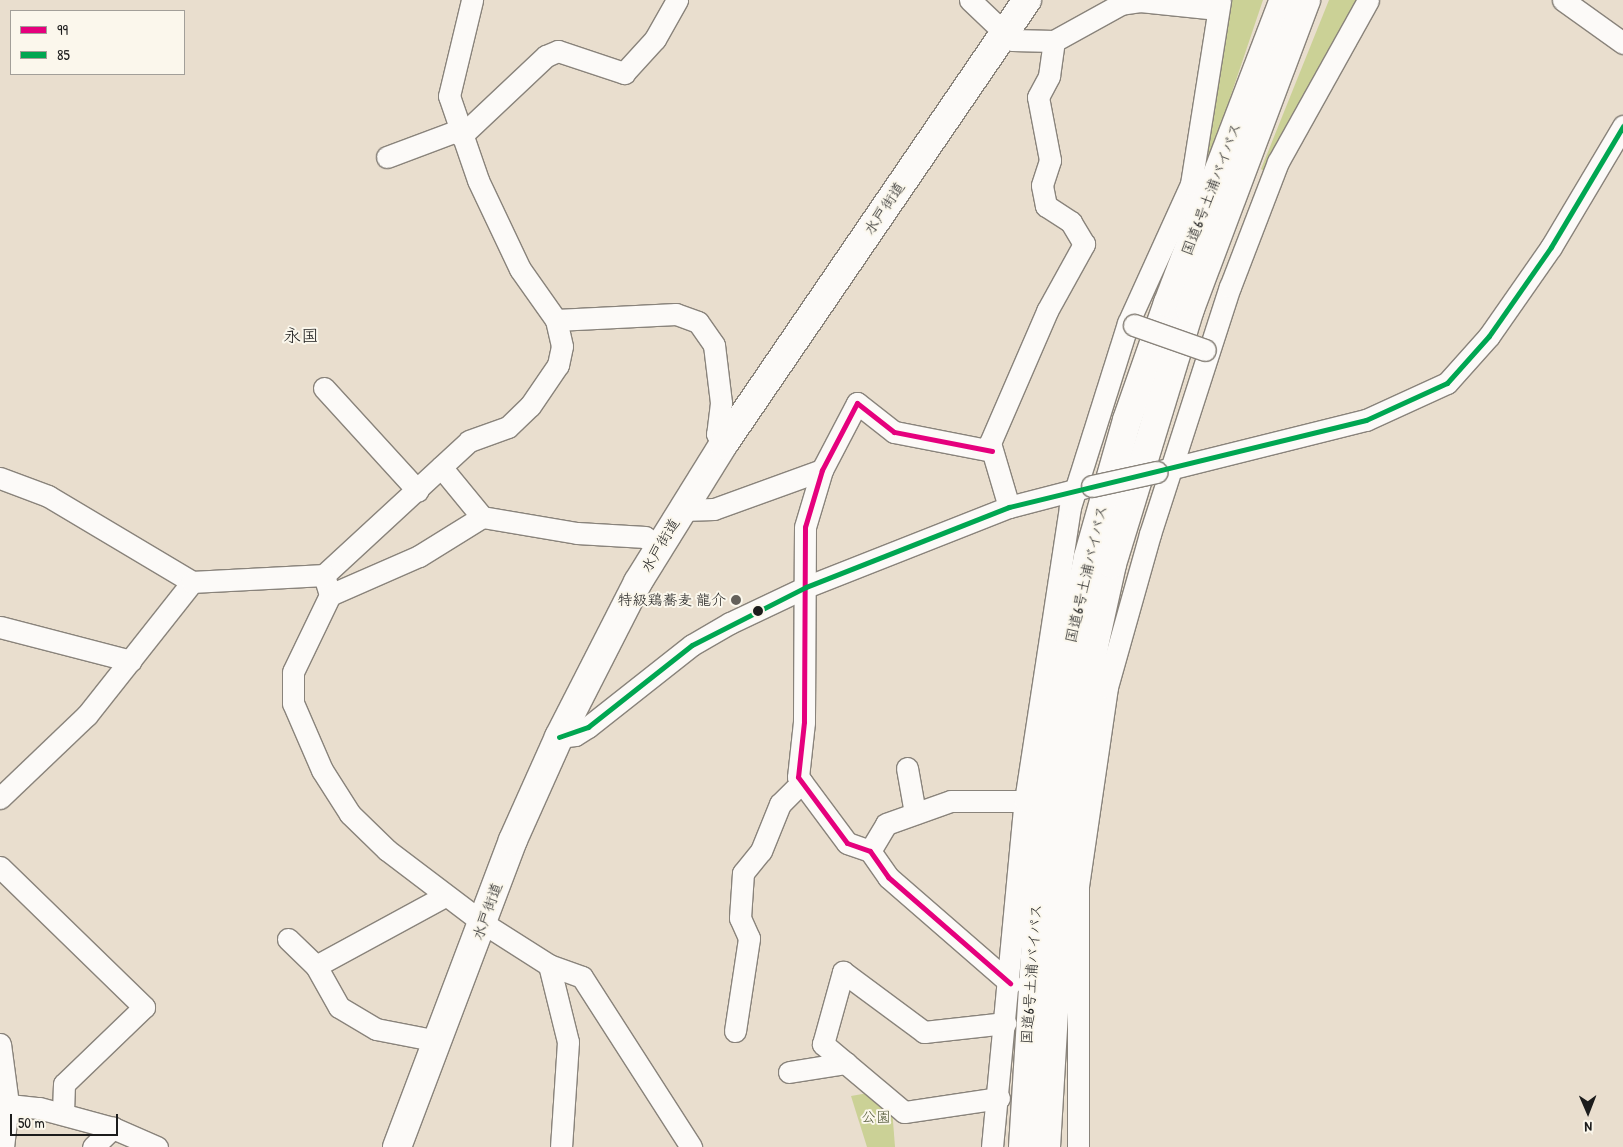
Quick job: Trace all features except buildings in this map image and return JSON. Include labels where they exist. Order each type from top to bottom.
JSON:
[{"type":"highway","name":"水戸街道","points":[[398,1147],[483,923],[559,737],[581,691],[658,547],[723,445],[1027,0]]},
{"type":"highway","points":[[1216,178],[1271,0]]},
{"type":"highway","name":"国道6号土浦バイパス","points":[[1023,1147],[1034,916],[1070,642],[1088,557],[1127,420],[1284,0]]},
{"type":"highway","name":"国道6号土浦バイパス","points":[[1046,1147],[1064,841],[1094,646],[1150,428],[1253,141],[1306,0]]},
{"type":"highway","points":[[1253,141],[1274,110],[1320,0]]},
{"type":"street","points":[[0,478],[48,496],[192,582],[324,574],[418,490],[469,441],[508,427],[530,406],[558,365],[562,346],[556,320],[520,269],[460,133],[449,96],[472,0]]},
{"type":"street","points":[[387,157],[460,133],[546,56],[558,52],[624,73],[655,39],[678,0]]},
{"type":"street","points":[[970,0],[1003,35],[1012,40],[1054,41],[1121,4],[1140,1],[1219,4],[1190,184],[1131,324],[1084,488],[1046,649],[1025,801],[999,1098],[992,1147]]},
{"type":"street","points":[[1078,1147],[1078,886],[1100,718],[1164,470],[1230,287],[1278,162],[1368,0]]},
{"type":"street","points":[[1563,0],[1623,43]]},
{"type":"street","points":[[1009,506],[990,443],[1047,312],[1084,244],[1071,222],[1046,206],[1042,185],[1050,160],[1038,97],[1050,76],[1054,41]]},
{"type":"street","points":[[559,737],[575,735],[612,710],[692,645],[806,587],[1009,506],[1366,420],[1447,383],[1489,336],[1551,247],[1623,126]]},
{"type":"street","points":[[556,320],[676,314],[698,322],[714,345],[721,403],[717,434],[723,445]]},
{"type":"street","points":[[1131,324],[1208,352]]},
{"type":"street","points":[[324,388],[418,490]]},
{"type":"street","points":[[992,451],[894,432],[857,403],[822,470],[805,527],[804,722],[798,777],[847,843],[870,851],[888,877],[1010,982]]},
{"type":"street","points":[[441,467],[482,517],[577,533],[645,537],[658,547]]},
{"type":"street","points":[[682,510],[714,509],[822,470]]},
{"type":"street","points":[[482,517],[419,556],[330,595],[293,672],[293,703],[322,770],[350,814],[443,897],[549,965],[582,977],[691,1147]]},
{"type":"street","points":[[324,574],[330,595]]},
{"type":"street","points":[[0,798],[87,715],[192,582]]},
{"type":"street","points":[[0,627],[131,660]]},
{"type":"street","points":[[581,691],[593,705],[612,710]]},
{"type":"street","points":[[907,768],[915,813]]},
{"type":"street","points":[[734,1031],[748,938],[740,918],[743,873],[761,851],[780,804],[802,782]]},
{"type":"street","points":[[870,851],[886,824],[951,800],[1025,801]]},
{"type":"street","points":[[0,867],[144,1007],[64,1084],[63,1114]]},
{"type":"street","points":[[316,966],[443,897]]},
{"type":"street","points":[[288,939],[316,966],[339,1007],[376,1028],[438,1042]]},
{"type":"street","points":[[549,965],[568,1042],[561,1147]]},
{"type":"street","points":[[999,1098],[904,1112],[823,1044],[843,972],[924,1032],[1006,1023]]},
{"type":"street","points":[[0,1044],[4,1104],[3,1147]]},
{"type":"street","points":[[789,1072],[846,1063]]},
{"type":"street","points":[[4,1104],[63,1114],[113,1128],[157,1147]]},
{"type":"street","points":[[93,1147],[113,1128]]},
{"type":"green space","points":[[1230,0],[1263,0],[1199,190]]},
{"type":"green space","points":[[1329,0],[1357,0],[1265,172],[1261,169]]},
{"type":"green space","name":"公園","points":[[874,1092],[892,1108],[895,1147],[867,1147],[851,1096]]},
{"type":"transit line","name":"85","points":[[559,737],[588,727],[692,645],[806,587],[1009,507],[1366,420],[1447,383],[1489,336],[1551,247],[1623,126]]},
{"type":"transit line","name":"99","points":[[992,451],[894,432],[857,403],[822,470],[805,527],[804,722],[798,777],[847,843],[870,851],[888,877],[1010,983]]},
{"type":"place","name":"特級鶏蕎麦 龍介","points":[[736,600]]},
{"type":"district","name":"永国","points":[[301,336]]}]
